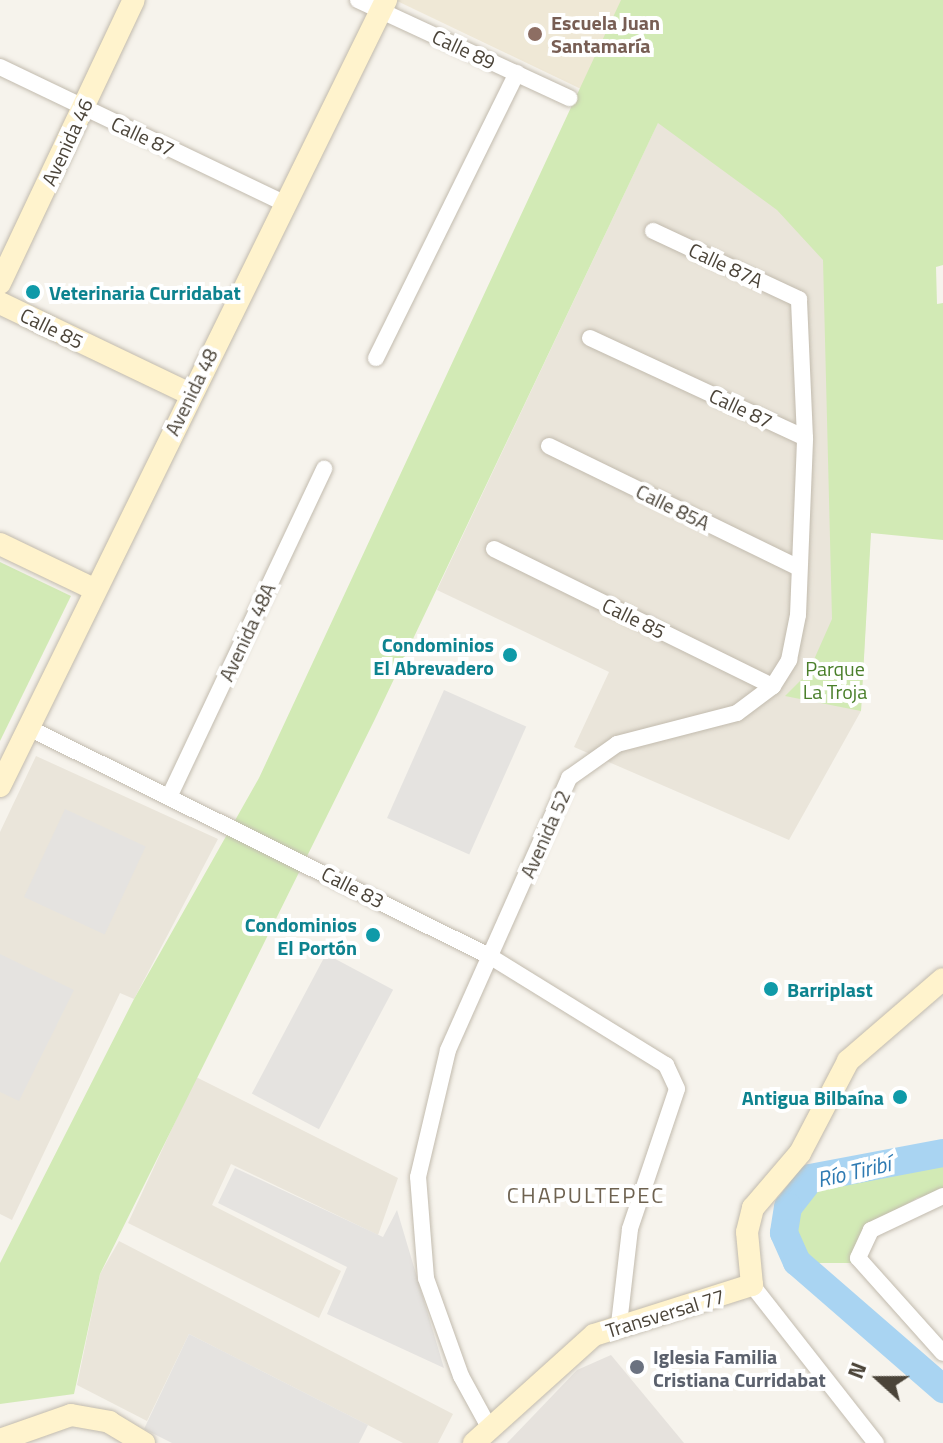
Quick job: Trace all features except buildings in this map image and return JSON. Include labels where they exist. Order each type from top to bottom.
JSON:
[{"type":"street","name":"Avenida 46","points":[[0,283],[134,0]]},
{"type":"street","name":"Calle 89","points":[[358,0],[383,6],[569,98]]},
{"type":"street","name":"Avenida 48","points":[[0,786],[383,6]]},
{"type":"street","name":"Calle 87","points":[[0,67],[286,204]]},
{"type":"street","points":[[376,358],[517,73]]},
{"type":"street","name":"Calle 87A","points":[[653,231],[799,299]]},
{"type":"street","name":"Avenida 52","points":[[482,1436],[426,1278],[418,1177],[448,1050],[569,778],[617,744],[737,713],[773,686],[789,660],[798,615],[797,567],[805,438],[799,299]]},
{"type":"street","name":"Calle 85","points":[[0,303],[190,394]]},
{"type":"street","name":"Calle 87","points":[[590,338],[805,438]]},
{"type":"street","name":"Calle 85A","points":[[549,446],[797,567]]},
{"type":"street","name":"Avenida 48A","points":[[170,795],[324,469]]},
{"type":"street","points":[[0,544],[96,590]]},
{"type":"street","name":"Calle 85","points":[[494,549],[773,686]]},
{"type":"street","name":"Calle 83","points":[[29,728],[170,795],[491,957],[666,1065],[677,1089],[630,1229],[619,1324]]},
{"type":"street","points":[[876,1443],[752,1285],[747,1232],[753,1208],[800,1153],[848,1061],[943,979]]},
{"type":"street","points":[[943,1196],[871,1230],[858,1258],[943,1353]]},
{"type":"street","name":"Transversal 77","points":[[482,1436],[572,1352],[619,1324],[752,1285]]},
{"type":"street","points":[[7,1435],[54,1418],[91,1417],[144,1443]]},
{"type":"shaded area","name":"Escuela Juan Santamaría","points":[[395,0],[623,0],[583,90]]},
{"type":"shaded area","points":[[681,74],[867,240],[874,466],[861,711],[789,840],[574,747],[609,672],[437,590]]},
{"type":"shaded area","points":[[444,690],[526,727],[469,855],[387,818]]},
{"type":"shaded area","points":[[36,756],[218,839],[134,999],[120,993],[12,1220],[0,1214],[0,832]]},
{"type":"shaded area","points":[[65,809],[146,847],[105,935],[24,897]]},
{"type":"shaded area","points":[[0,954],[74,990],[19,1101],[0,1092]]},
{"type":"shaded area","points":[[326,954],[393,990],[319,1129],[252,1094]]},
{"type":"shaded area","points":[[196,1077],[398,1178],[378,1235],[231,1164],[212,1205],[341,1271],[319,1318],[128,1223]]},
{"type":"shaded area","points":[[235,1168],[383,1237],[397,1210],[444,1368],[327,1314],[347,1267],[218,1203]]},
{"type":"shaded area","points":[[119,1241],[453,1414],[438,1443],[403,1443],[189,1334],[147,1421],[77,1385],[100,1274]]},
{"type":"shaded area","points":[[189,1334],[368,1425],[359,1443],[172,1443],[144,1429]]},
{"type":"shaded area","points":[[611,1355],[684,1443],[507,1443],[577,1370]]},
{"type":"green space","name":"Parque La Troja","points":[[621,0],[943,0],[943,265],[936,267],[937,304],[943,303],[943,540],[871,533],[861,711],[785,696],[808,673],[832,619],[823,260],[777,210],[658,123],[375,719],[100,1274],[74,1394],[0,1404],[0,1263],[134,999],[259,778]]},
{"type":"green space","points":[[0,562],[71,596],[0,741]]},
{"type":"green space","points":[[943,1160],[943,1192],[917,1198],[868,1228],[853,1263],[806,1263],[792,1226],[799,1202],[819,1180]]},
{"type":"waterway","name":"Río Tiribí","points":[[943,1153],[811,1178],[788,1207],[784,1233],[797,1262],[943,1389]]},
{"type":"place","name":"Escuela Juan Santamaría","points":[[535,34]]},
{"type":"place","name":"Veterinaria Curridabat","points":[[33,292]]},
{"type":"place","name":"Condominios El Abrevadero","points":[[510,655]]},
{"type":"place","name":"Condominios El Portón","points":[[373,935]]},
{"type":"place","name":"Barriplast","points":[[771,989]]},
{"type":"place","name":"Antigua Bilbaína","points":[[900,1097]]},
{"type":"place","name":"Iglesia Familia Cristiana Curridabat","points":[[637,1367]]},
{"type":"district","name":"CHAPULTEPEC","points":[[586,1196]]}]
